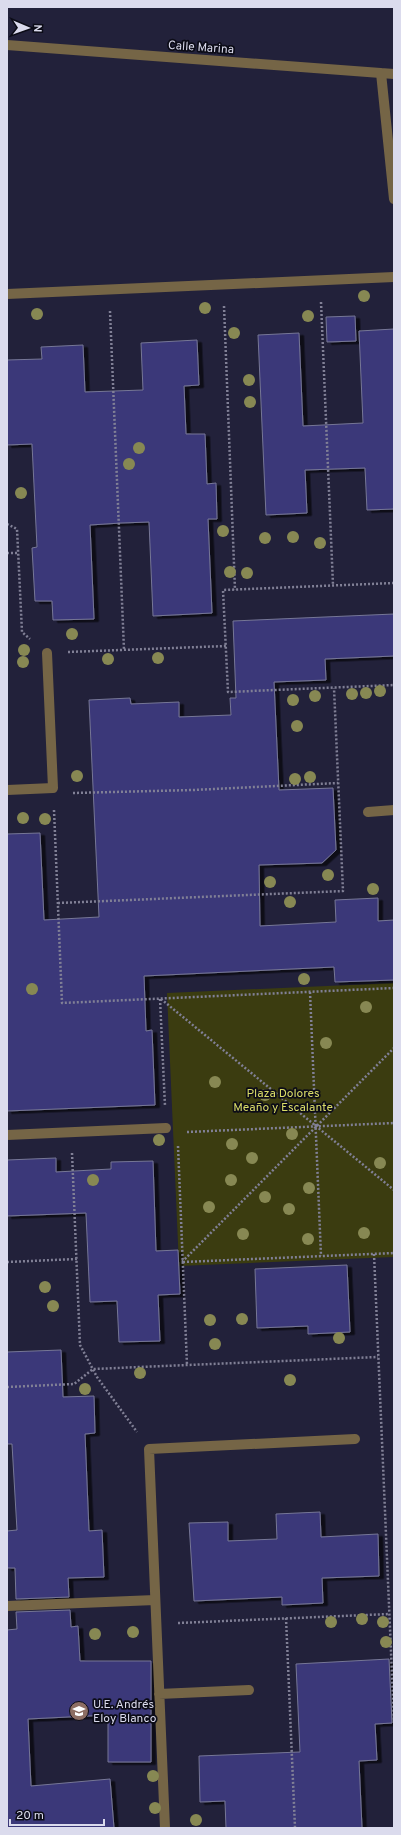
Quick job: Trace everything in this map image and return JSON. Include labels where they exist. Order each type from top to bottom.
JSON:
[{"type":"street","name":"Calle Marina","points":[[7,45],[394,74]]},
{"type":"street","points":[[381,73],[394,199]]},
{"type":"street","points":[[7,294],[394,276]]},
{"type":"street","points":[[7,790],[53,788],[48,653]]},
{"type":"street","points":[[368,812],[394,810]]},
{"type":"street","points":[[7,1135],[166,1128]]},
{"type":"street","points":[[165,1828],[149,1449],[355,1439]]},
{"type":"street","points":[[7,1606],[155,1600]]},
{"type":"street","points":[[160,1694],[249,1690]]},
{"type":"path","points":[[320,280],[333,585]]},
{"type":"path","points":[[223,284],[235,590]]},
{"type":"path","points":[[109,290],[124,650]]},
{"type":"path","points":[[7,524],[17,529],[22,632],[48,653],[226,646]]},
{"type":"path","points":[[7,553],[18,553]]},
{"type":"path","points":[[394,583],[223,590],[228,692],[394,685]]},
{"type":"path","points":[[58,903],[343,891],[334,688]]},
{"type":"path","points":[[338,783],[77,794],[53,788],[62,1003],[394,988]]},
{"type":"path","points":[[310,992],[321,1256]]},
{"type":"path","points":[[160,999],[394,1190]]},
{"type":"path","points":[[160,999],[166,1128],[185,1132],[394,1123]]},
{"type":"path","points":[[182,1262],[315,1126],[394,1048]]},
{"type":"path","points":[[177,1131],[186,1365]]},
{"type":"path","points":[[71,1132],[80,1345],[92,1369],[149,1449]]},
{"type":"path","points":[[182,1262],[394,1253]]},
{"type":"path","points":[[374,1254],[394,1722]]},
{"type":"path","points":[[7,1262],[77,1259]]},
{"type":"path","points":[[7,1387],[74,1384],[92,1369],[378,1357]]},
{"type":"path","points":[[156,1624],[390,1614]]},
{"type":"path","points":[[286,1618],[295,1828]]},
{"type":"green space","name":"Plaza Dolores Meaño y Escalante","points":[[394,983],[394,1257],[179,1266],[167,993]]},
{"type":"building","points":[[355,316],[356,341],[327,342],[326,317]]},
{"type":"building","points":[[394,329],[394,509],[367,510],[365,468],[305,470],[307,513],[266,515],[258,335],[299,333],[303,426],[363,423],[359,331]]},
{"type":"building","points":[[197,340],[199,385],[184,386],[186,434],[205,434],[207,484],[216,483],[217,519],[208,519],[212,613],[153,616],[149,522],[121,523],[90,525],[94,619],[53,620],[52,601],[35,601],[32,548],[37,547],[32,444],[7,445],[7,360],[42,359],[41,347],[83,345],[85,392],[143,390],[141,343]]},
{"type":"building","points":[[394,614],[394,656],[325,659],[326,680],[274,682],[279,790],[333,788],[336,850],[322,863],[259,865],[260,926],[336,922],[335,900],[378,898],[378,921],[394,920],[394,980],[335,982],[334,967],[144,976],[146,1031],[152,1030],[155,1105],[7,1111],[7,834],[40,833],[44,920],[99,917],[89,700],[130,698],[131,704],[179,702],[179,717],[231,715],[230,698],[236,698],[233,621]]},
{"type":"building","points":[[56,1158],[56,1172],[111,1169],[111,1162],[153,1161],[156,1251],[178,1250],[180,1294],[158,1295],[160,1341],[119,1342],[117,1301],[90,1302],[86,1213],[7,1216],[7,1160]]},
{"type":"building","points":[[347,1265],[350,1332],[308,1334],[308,1326],[257,1328],[255,1269]]},
{"type":"building","points":[[61,1350],[63,1397],[94,1396],[95,1433],[85,1434],[89,1531],[102,1530],[104,1577],[68,1578],[69,1597],[16,1599],[15,1568],[7,1568],[7,1531],[17,1530],[12,1444],[7,1444],[7,1352]]},
{"type":"building","points":[[320,1512],[321,1537],[378,1534],[379,1576],[322,1578],[323,1603],[282,1605],[282,1597],[194,1601],[189,1523],[228,1522],[228,1541],[277,1539],[276,1514]]},
{"type":"building","name":"U.E. Andrés Eloy Blanco","points":[[70,1610],[71,1627],[78,1626],[80,1661],[151,1661],[151,1762],[108,1762],[108,1715],[28,1719],[31,1786],[110,1779],[114,1828],[7,1828],[7,1630],[17,1629],[16,1612]]},
{"type":"building","points":[[389,1659],[392,1723],[375,1724],[377,1760],[359,1761],[362,1828],[226,1828],[225,1801],[200,1802],[199,1756],[300,1752],[296,1664]]},
{"type":"place","name":"U.E. Andrés Eloy Blanco","points":[[79,1711]]}]
